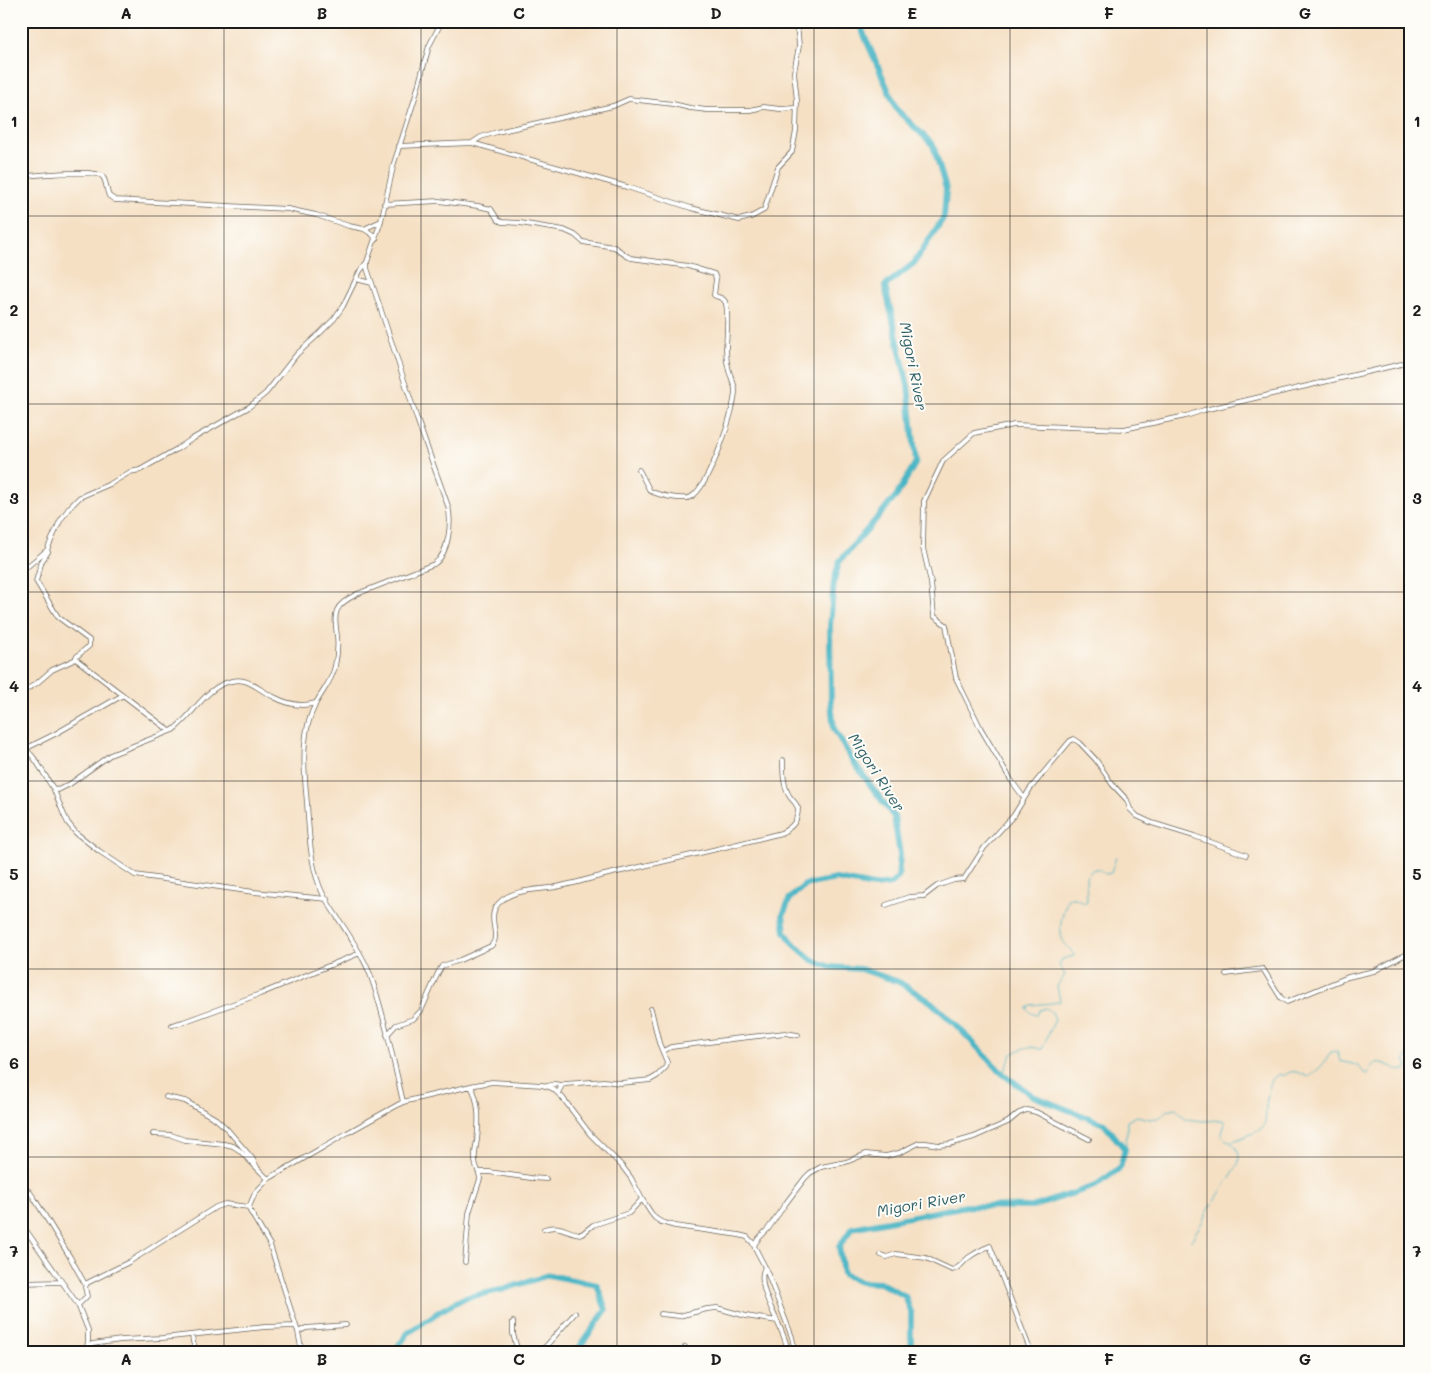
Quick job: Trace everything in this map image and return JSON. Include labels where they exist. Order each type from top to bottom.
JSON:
[{"type":"street","points":[[403,1102],[370,975],[360,953],[327,900],[319,883],[308,827],[304,751],[312,712],[334,672],[338,646],[335,619],[339,606],[348,598],[428,567],[438,561],[444,551],[449,528],[450,513],[445,497],[368,273],[368,262],[381,221],[399,146],[429,46],[442,21]]},
{"type":"street","points":[[399,146],[472,143],[612,182],[691,208],[740,220],[751,217],[764,210],[778,168],[792,152],[797,124],[794,72],[799,46],[794,21]]},
{"type":"street","points":[[472,143],[497,132],[609,107],[628,99],[706,110],[750,110],[764,107],[796,108]]},
{"type":"street","points":[[21,176],[97,173],[104,179],[109,196],[115,200],[288,209],[364,229],[376,239]]},
{"type":"street","points":[[384,204],[439,201],[478,206],[491,209],[498,220],[502,222],[564,230],[574,234],[583,242],[614,246],[626,256],[688,266],[715,275],[714,295],[723,299],[726,304],[726,356],[735,389],[730,416],[717,456],[698,489],[688,498],[650,491],[639,470]]},
{"type":"street","points":[[364,229],[381,221]]},
{"type":"street","points":[[21,693],[52,670],[76,659],[89,646],[89,640],[58,617],[36,580],[42,561],[49,550],[60,521],[69,508],[80,497],[110,484],[130,472],[140,470],[177,449],[192,438],[249,407],[259,399],[272,386],[297,354],[328,326],[343,306],[360,271],[368,262]]},
{"type":"street","points":[[356,279],[372,283]]},
{"type":"street","points":[[1024,798],[1011,780],[981,729],[956,678],[946,625],[934,616],[931,582],[923,548],[924,501],[943,461],[974,432],[1014,426],[1124,429],[1410,362]]},
{"type":"street","points":[[21,572],[44,553],[51,542]]},
{"type":"street","points":[[76,659],[170,731]]},
{"type":"street","points":[[54,789],[58,790],[70,784],[110,755],[170,731],[181,724],[212,691],[226,682],[242,680],[250,682],[275,698],[303,705],[316,703]]},
{"type":"street","points":[[123,695],[55,734],[23,748],[32,757],[54,789],[68,823],[76,833],[99,851],[136,875],[254,892],[327,900]]},
{"type":"street","points":[[303,705],[312,712]]},
{"type":"street","points":[[886,905],[909,897],[924,896],[937,886],[954,880],[964,879],[984,848],[1014,816],[1024,798],[1041,775],[1070,741],[1075,739],[1096,760],[1112,784],[1127,800],[1130,809],[1138,816],[1152,823],[1246,855]]},
{"type":"street","points":[[387,1035],[396,1025],[413,1019],[421,1011],[442,966],[460,960],[494,943],[496,937],[493,922],[495,909],[508,896],[683,858],[781,833],[789,829],[795,822],[798,808],[786,787],[783,760]]},
{"type":"street","points":[[1226,974],[1264,969],[1282,998],[1287,1002],[1348,977],[1374,971],[1410,952]]},
{"type":"street","points":[[172,1025],[252,997],[360,953]]},
{"type":"street","points":[[548,1086],[553,1084],[562,1085],[604,1081],[620,1083],[641,1081],[652,1079],[660,1074],[667,1065],[667,1060],[658,1037],[651,1009]]},
{"type":"street","points":[[664,1051],[671,1047],[732,1039],[785,1033],[798,1035]]},
{"type":"street","points":[[302,1352],[298,1332],[270,1245],[252,1216],[249,1207],[256,1193],[268,1179],[403,1102],[492,1082],[548,1086],[558,1093],[590,1134],[622,1166],[651,1213],[661,1222],[687,1228],[759,1238]]},
{"type":"street","points":[[558,1093],[562,1085]]},
{"type":"street","points":[[465,1262],[469,1213],[480,1183],[480,1175],[475,1162],[478,1106],[476,1094],[471,1086]]},
{"type":"street","points":[[166,1097],[185,1100],[216,1119],[252,1158],[257,1167]]},
{"type":"street","points":[[754,1245],[805,1178],[822,1167],[846,1162],[866,1154],[886,1156],[899,1153],[919,1143],[950,1144],[974,1137],[1008,1122],[1019,1113],[1027,1110],[1036,1112],[1089,1139]]},
{"type":"street","points":[[153,1134],[171,1135],[185,1140],[230,1145],[239,1150],[268,1179]]},
{"type":"street","points":[[479,1172],[546,1178]]},
{"type":"street","points":[[21,1188],[30,1191],[85,1284],[87,1296],[78,1305]]},
{"type":"street","points":[[544,1229],[558,1227],[576,1234],[582,1234],[593,1224],[629,1213],[642,1199]]},
{"type":"street","points":[[85,1284],[129,1262],[216,1207],[225,1204],[249,1207]]},
{"type":"street","points":[[21,1223],[78,1305],[88,1330],[86,1352]]},
{"type":"street","points":[[747,1237],[754,1245],[765,1267],[792,1336],[795,1352]]},
{"type":"street","points":[[881,1256],[887,1257],[896,1254],[926,1258],[952,1270],[958,1268],[969,1257],[990,1246],[1031,1352]]},
{"type":"street","points":[[765,1267],[762,1274],[767,1300],[786,1340],[788,1352]]},
{"type":"street","points":[[21,1283],[62,1282]]},
{"type":"street","points":[[660,1314],[679,1316],[718,1308],[746,1316],[777,1320]]},
{"type":"street","points":[[540,1352],[575,1313]]},
{"type":"street","points":[[512,1322],[518,1352]]},
{"type":"street","points":[[298,1332],[306,1328],[346,1325]]},
{"type":"street","points":[[87,1346],[121,1340],[296,1326]]},
{"type":"street","points":[[192,1335],[197,1352]]},
{"type":"waterway","name":"Migori River","points":[[858,21],[897,110],[933,145],[946,189],[944,217],[914,263],[885,286],[908,386],[916,462],[897,495],[839,562],[834,581],[830,626],[831,702],[834,729],[852,760],[894,817],[900,855],[898,877],[891,884],[874,886],[836,879],[805,885],[790,898],[783,915],[785,932],[794,944],[811,959],[830,967],[861,969],[899,982],[931,1002],[1003,1074],[1033,1096],[1104,1124],[1125,1149],[1120,1168],[1095,1186],[1032,1207],[966,1206],[852,1228],[839,1247],[843,1274],[860,1282],[880,1283],[905,1296],[911,1312],[911,1352]]},
{"type":"waterway","points":[[1003,1074],[1012,1054],[1028,1047],[1042,1049],[1055,1019],[1052,1012],[1046,1008],[1040,1010],[1037,1015],[1027,1009],[1030,1005],[1060,1001],[1057,986],[1065,975],[1059,965],[1062,959],[1074,956],[1072,950],[1063,940],[1061,933],[1063,912],[1068,898],[1075,898],[1084,903],[1087,901],[1086,876],[1094,869],[1100,869],[1105,874],[1111,873],[1116,857]]},
{"type":"waterway","points":[[1125,1149],[1127,1121],[1137,1116],[1150,1119],[1159,1118],[1168,1110],[1176,1108],[1186,1119],[1202,1121],[1223,1120],[1225,1124],[1221,1136],[1231,1141],[1257,1131],[1264,1126],[1270,1085],[1279,1074],[1284,1076],[1290,1072],[1296,1072],[1308,1077],[1321,1066],[1331,1052],[1337,1051],[1340,1061],[1354,1064],[1365,1074],[1376,1063],[1406,1070],[1408,1064],[1404,1061],[1410,1052]]},
{"type":"waterway","points":[[1191,1241],[1238,1165],[1238,1152],[1230,1142]]},
{"type":"waterway","name":"Migori River","points":[[394,1352],[408,1333],[440,1311],[464,1298],[505,1289],[549,1275],[597,1285],[606,1310],[576,1352]]}]
